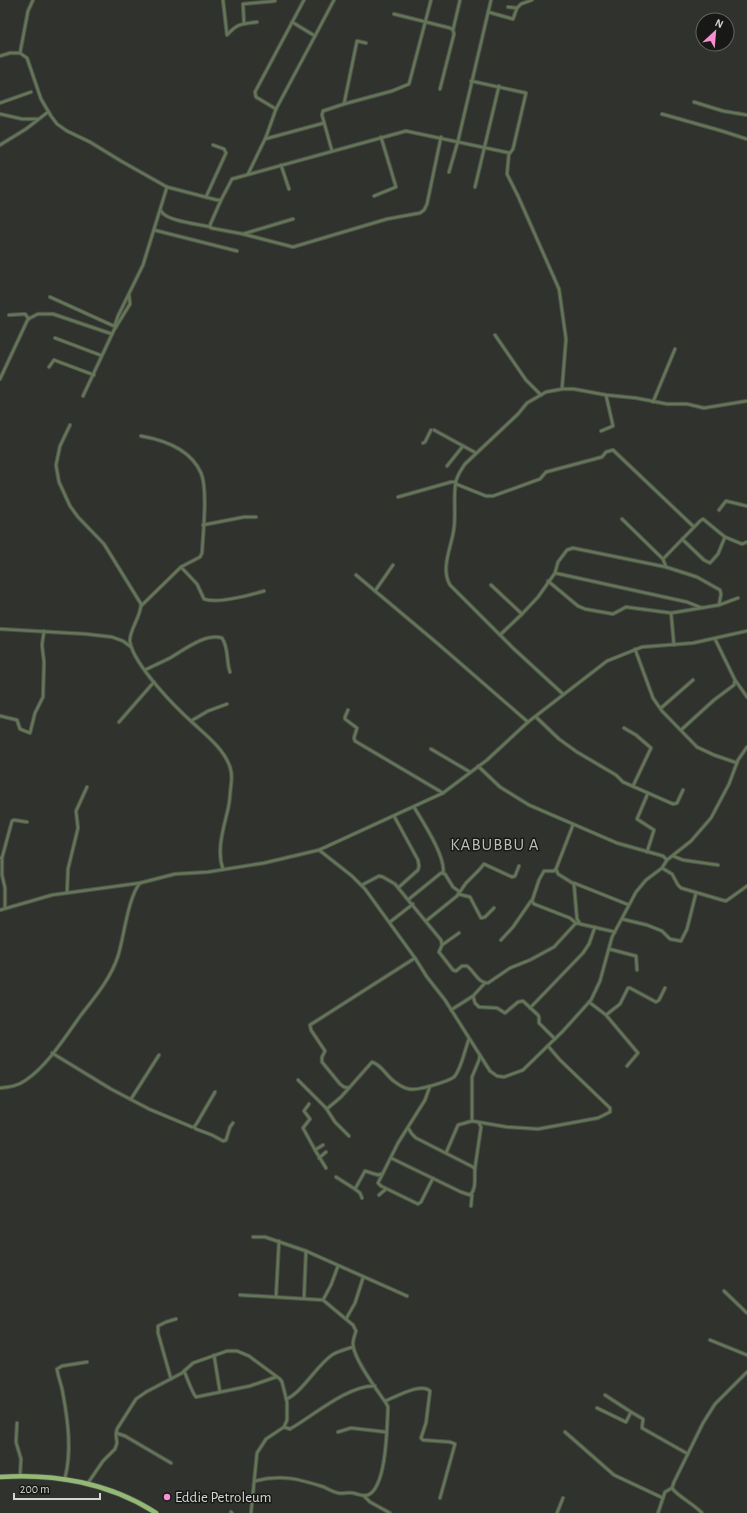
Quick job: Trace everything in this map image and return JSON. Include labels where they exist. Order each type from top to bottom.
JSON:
[{"type":"main road","points":[[0,1477],[43,1476],[65,1478],[121,1495],[156,1513]]},
{"type":"street","points":[[20,53],[28,11],[33,0]]},
{"type":"street","points":[[223,0],[227,35],[235,26],[244,23],[257,22]]},
{"type":"street","points":[[276,109],[256,96],[255,92],[304,0]]},
{"type":"street","points":[[248,174],[265,139],[276,109],[334,0]]},
{"type":"street","points":[[332,151],[322,115],[323,111],[392,91],[409,84],[431,0]]},
{"type":"street","points":[[440,89],[454,34],[453,30],[460,0]]},
{"type":"street","points":[[449,172],[458,141],[490,0]]},
{"type":"street","points":[[488,12],[513,19],[517,8],[521,4],[532,0]]},
{"type":"street","points":[[244,23],[243,4],[275,1]]},
{"type":"street","points":[[508,7],[517,8]]},
{"type":"street","points":[[394,14],[453,30]]},
{"type":"street","points":[[292,22],[315,36]]},
{"type":"street","points":[[344,104],[357,41],[366,43]]},
{"type":"street","points":[[0,56],[10,53],[20,53],[27,58],[41,99],[48,112],[57,124],[67,132],[90,142],[167,187],[214,200],[221,200]]},
{"type":"street","points":[[471,81],[524,91],[527,94],[513,149],[509,153],[507,174],[559,289],[566,339],[562,389]]},
{"type":"street","points":[[475,187],[499,86]]},
{"type":"street","points":[[0,103],[31,92]]},
{"type":"street","points":[[694,102],[723,111],[747,115]]},
{"type":"street","points":[[0,145],[26,129],[48,112]]},
{"type":"street","points":[[0,114],[22,119],[39,119]]},
{"type":"street","points":[[662,114],[747,139]]},
{"type":"street","points":[[265,139],[324,123]]},
{"type":"street","points":[[210,227],[231,180],[381,137],[410,130],[509,153]]},
{"type":"street","points":[[374,196],[396,187],[381,137]]},
{"type":"street","points":[[160,209],[163,215],[169,218],[210,227],[215,230],[243,234],[293,247],[387,219],[420,213],[424,210],[427,204],[441,137]]},
{"type":"street","points":[[206,197],[226,154],[224,150],[213,145]]},
{"type":"street","points":[[281,165],[289,189]]},
{"type":"street","points":[[116,327],[115,325],[118,316],[143,265],[167,187]]},
{"type":"street","points":[[243,234],[293,220]]},
{"type":"street","points":[[154,230],[236,251]]},
{"type":"street","points":[[83,396],[112,334],[130,304],[129,295]]},
{"type":"street","points":[[50,297],[116,327]]},
{"type":"street","points":[[9,315],[25,314],[29,319]]},
{"type":"street","points":[[0,379],[29,319],[38,314],[53,314],[112,334]]},
{"type":"street","points":[[495,335],[526,380],[541,395]]},
{"type":"street","points":[[55,338],[100,355]]},
{"type":"street","points":[[652,402],[676,349]]},
{"type":"street","points":[[49,367],[54,360],[94,375]]},
{"type":"street","points":[[563,694],[500,635],[450,585],[448,581],[447,559],[454,527],[456,483],[459,473],[465,464],[518,414],[527,403],[546,392],[562,389],[636,398],[666,404],[688,404],[704,408],[747,401]]},
{"type":"street","points":[[601,431],[613,426],[606,395]]},
{"type":"street","points":[[70,425],[60,446],[56,465],[59,482],[70,506],[78,517],[104,544],[140,602],[141,607]]},
{"type":"street","points":[[423,443],[433,430],[476,453]]},
{"type":"street","points":[[141,436],[157,439],[184,452],[193,459],[202,473],[205,507],[202,553],[200,557],[181,567],[141,607],[130,637],[132,648],[154,682],[209,738],[223,754],[231,768],[232,777],[230,796],[223,830],[221,855],[223,869]]},
{"type":"street","points":[[447,466],[463,446]]},
{"type":"street","points":[[398,497],[451,482],[486,496],[493,496],[540,479],[546,472],[602,457],[606,452],[613,450],[694,527]]},
{"type":"street","points":[[719,510],[726,501],[747,506]]},
{"type":"street","points":[[203,525],[244,517],[256,517]]},
{"type":"street","points":[[622,519],[663,560],[666,567]]},
{"type":"street","points":[[663,560],[703,519],[725,538],[742,544],[747,542]]},
{"type":"street","points":[[682,539],[704,560],[710,563],[718,554],[725,538]]},
{"type":"street","points":[[500,635],[538,597],[555,573],[558,562],[567,550],[572,548],[666,567],[697,577],[720,590],[720,605]]},
{"type":"street","points":[[375,591],[393,565]]},
{"type":"street","points":[[181,567],[197,584],[204,599],[209,601],[237,598],[264,591]]},
{"type":"street","points":[[555,573],[687,602],[702,608]]},
{"type":"street","points":[[356,576],[528,722]]},
{"type":"street","points":[[548,582],[578,606],[584,609],[613,614],[626,607],[671,613],[720,605],[738,598]]},
{"type":"street","points":[[491,585],[522,614]]},
{"type":"street","points":[[671,613],[674,645]]},
{"type":"street","points":[[0,630],[112,637],[122,641],[132,648]]},
{"type":"street","points":[[0,910],[41,897],[140,883],[175,874],[200,873],[277,860],[319,850],[443,793],[487,760],[528,722],[563,694],[600,665],[615,656],[648,646],[674,645],[715,639],[747,631]]},
{"type":"street","points":[[0,716],[16,720],[20,729],[30,733],[35,713],[43,697],[44,662],[42,645],[44,632]]},
{"type":"street","points":[[122,641],[130,637]]},
{"type":"street","points":[[145,670],[170,658],[196,642],[218,637],[222,638],[224,642],[230,672]]},
{"type":"street","points":[[715,639],[735,680],[747,697]]},
{"type":"street","points":[[635,649],[653,698],[662,708],[662,711],[698,748],[737,763]]},
{"type":"street","points":[[662,708],[693,680]]},
{"type":"street","points":[[734,685],[735,680]]},
{"type":"street","points":[[119,722],[154,682]]},
{"type":"street","points":[[681,730],[714,700],[734,685],[738,684]]},
{"type":"street","points":[[191,721],[203,714],[227,704]]},
{"type":"street","points":[[348,710],[345,717],[347,721],[357,728],[354,738],[355,741],[443,793]]},
{"type":"street","points":[[536,717],[577,752],[616,775],[623,782],[675,804],[683,790]]},
{"type":"street","points":[[624,728],[651,748],[632,786]]},
{"type":"street","points":[[319,850],[362,885],[415,958],[493,1074],[504,1078],[523,1070],[555,1039],[589,1002],[598,987],[615,932],[641,884],[662,868],[667,860],[692,841],[711,818],[729,784],[737,763],[747,747]]},
{"type":"street","points":[[430,749],[470,772]]},
{"type":"street","points":[[478,766],[511,794],[529,805],[618,843],[662,856],[667,860]]},
{"type":"street","points":[[66,893],[68,869],[78,828],[76,811],[87,787]]},
{"type":"street","points":[[647,852],[654,830],[637,819],[648,793]]},
{"type":"street","points":[[414,807],[439,850],[444,873],[453,888],[459,893],[470,897],[482,918],[494,908]]},
{"type":"street","points":[[394,816],[420,866],[418,870],[399,887]]},
{"type":"street","points":[[5,908],[5,888],[2,875],[1,858],[12,822],[14,820],[27,822]]},
{"type":"street","points":[[552,871],[556,869],[573,825]]},
{"type":"street","points":[[673,856],[682,860],[718,865]]},
{"type":"street","points":[[426,921],[459,893],[466,883],[484,864],[512,877],[519,866]]},
{"type":"street","points":[[662,868],[672,874],[681,888],[726,901],[747,886]]},
{"type":"street","points":[[556,869],[558,874]]},
{"type":"street","points":[[501,940],[513,927],[532,901],[542,873],[546,870],[552,871],[573,883],[629,905]]},
{"type":"street","points":[[408,899],[437,876],[444,873]]},
{"type":"street","points":[[362,885],[379,876],[399,887],[441,940],[442,945]]},
{"type":"street","points":[[0,1088],[10,1087],[26,1080],[37,1071],[69,1033],[103,985],[114,966],[118,955],[132,898],[140,883]]},
{"type":"street","points":[[451,1010],[473,996],[485,984],[510,968],[530,960],[554,946],[577,921],[573,883]]},
{"type":"street","points":[[622,919],[662,931],[668,937],[681,941],[687,929],[696,893]]},
{"type":"street","points":[[532,901],[534,904],[577,921],[615,932]]},
{"type":"street","points":[[390,922],[412,904]]},
{"type":"street","points":[[530,1008],[583,953],[589,944],[595,927]]},
{"type":"street","points":[[459,933],[442,945],[439,952],[453,970],[456,971],[462,966],[469,967],[485,984]]},
{"type":"street","points":[[609,949],[636,956],[637,970]]},
{"type":"street","points":[[349,1088],[340,1084],[322,1062],[322,1057],[325,1051],[311,1030],[310,1025],[415,958]]},
{"type":"street","points":[[606,1015],[620,1004],[628,988],[656,1002],[659,1000],[665,988]]},
{"type":"street","points":[[473,996],[475,1003],[479,1008],[496,1008],[505,1013],[521,1001],[539,1017],[540,1023],[555,1039]]},
{"type":"street","points":[[589,1002],[606,1015],[638,1053],[627,1066]]},
{"type":"street","points":[[326,1108],[328,1108],[349,1088],[372,1062],[377,1064],[390,1079],[403,1087],[415,1089],[430,1086],[454,1076],[469,1039]]},
{"type":"street","points":[[446,1153],[458,1125],[462,1123],[472,1121],[507,1127],[538,1129],[598,1118],[610,1112],[610,1108],[565,1066],[548,1046]]},
{"type":"street","points":[[52,1053],[111,1089],[154,1112],[194,1127],[223,1141],[226,1140],[230,1127],[233,1123]]},
{"type":"street","points":[[131,1099],[159,1055]]},
{"type":"street","points":[[472,1121],[472,1077],[480,1055]]},
{"type":"street","points":[[298,1080],[326,1108],[335,1122],[349,1136]]},
{"type":"street","points":[[430,1086],[425,1100],[407,1127],[378,1183],[420,1204],[433,1178]]},
{"type":"street","points":[[194,1127],[215,1092]]},
{"type":"street","points":[[309,1104],[304,1111],[310,1119],[303,1128],[314,1150],[326,1168]]},
{"type":"street","points":[[470,1206],[475,1179],[481,1127],[479,1123]]},
{"type":"street","points":[[407,1127],[416,1138],[473,1166],[475,1169]]},
{"type":"street","points":[[314,1150],[323,1144]]},
{"type":"street","points":[[319,1158],[326,1152]]},
{"type":"street","points":[[391,1158],[467,1195],[472,1195]]},
{"type":"street","points":[[355,1189],[365,1171],[378,1175],[382,1174]]},
{"type":"street","points":[[336,1177],[360,1193],[362,1198]]},
{"type":"street","points":[[379,1195],[386,1188]]},
{"type":"street","points":[[254,1237],[265,1237],[306,1251],[363,1278],[407,1296]]},
{"type":"street","points":[[276,1297],[279,1242]]},
{"type":"street","points":[[304,1299],[306,1251]]},
{"type":"street","points":[[323,1300],[331,1285],[338,1266]]},
{"type":"street","points":[[346,1319],[355,1303],[363,1278]]},
{"type":"street","points":[[724,1291],[747,1313]]},
{"type":"street","points":[[240,1295],[323,1300],[353,1325],[356,1331],[352,1342],[354,1351],[365,1373],[388,1407],[384,1465],[372,1492],[364,1496]]},
{"type":"street","points":[[171,1379],[158,1333],[158,1326],[176,1319]]},
{"type":"street","points":[[710,1340],[747,1355]]},
{"type":"street","points":[[286,1398],[291,1397],[296,1393],[333,1354],[353,1347]]},
{"type":"street","points":[[88,1484],[103,1461],[115,1448],[117,1440],[116,1433],[136,1399],[141,1394],[171,1379],[193,1363],[227,1351],[237,1351],[249,1356],[276,1377],[280,1378],[286,1398],[287,1418],[284,1427],[266,1439],[258,1450],[256,1458],[252,1513]]},
{"type":"street","points":[[214,1355],[220,1392]]},
{"type":"street","points":[[65,1478],[69,1452],[63,1395],[57,1369],[62,1366],[87,1362]]},
{"type":"street","points":[[184,1371],[194,1396],[250,1386],[276,1377]]},
{"type":"street","points":[[658,1513],[666,1491],[672,1488],[688,1454],[715,1404],[747,1372]]},
{"type":"street","points":[[284,1427],[290,1429],[342,1396],[365,1387],[375,1386]]},
{"type":"street","points":[[385,1401],[412,1390],[424,1388],[430,1392],[426,1423],[421,1438],[423,1440],[452,1442],[455,1444],[440,1498]]},
{"type":"street","points":[[605,1395],[643,1419],[642,1428],[688,1454]]},
{"type":"street","points":[[597,1408],[626,1422],[631,1412]]},
{"type":"street","points":[[17,1423],[16,1442],[21,1459],[20,1476]]},
{"type":"street","points":[[338,1432],[351,1428],[386,1432]]},
{"type":"street","points":[[565,1432],[614,1476],[663,1498]]},
{"type":"street","points":[[116,1433],[125,1436],[171,1463]]},
{"type":"street","points":[[254,1481],[272,1477],[288,1477],[337,1493],[352,1493],[364,1496],[370,1502],[390,1513]]},
{"type":"street","points":[[672,1488],[692,1503],[702,1513]]},
{"type":"street","points":[[557,1513],[563,1498]]},
{"type":"place","name":"Eddie Petroleum","points":[[167,1497]]},
{"type":"district","name":"KABUBBU A","points":[[495,844]]}]
